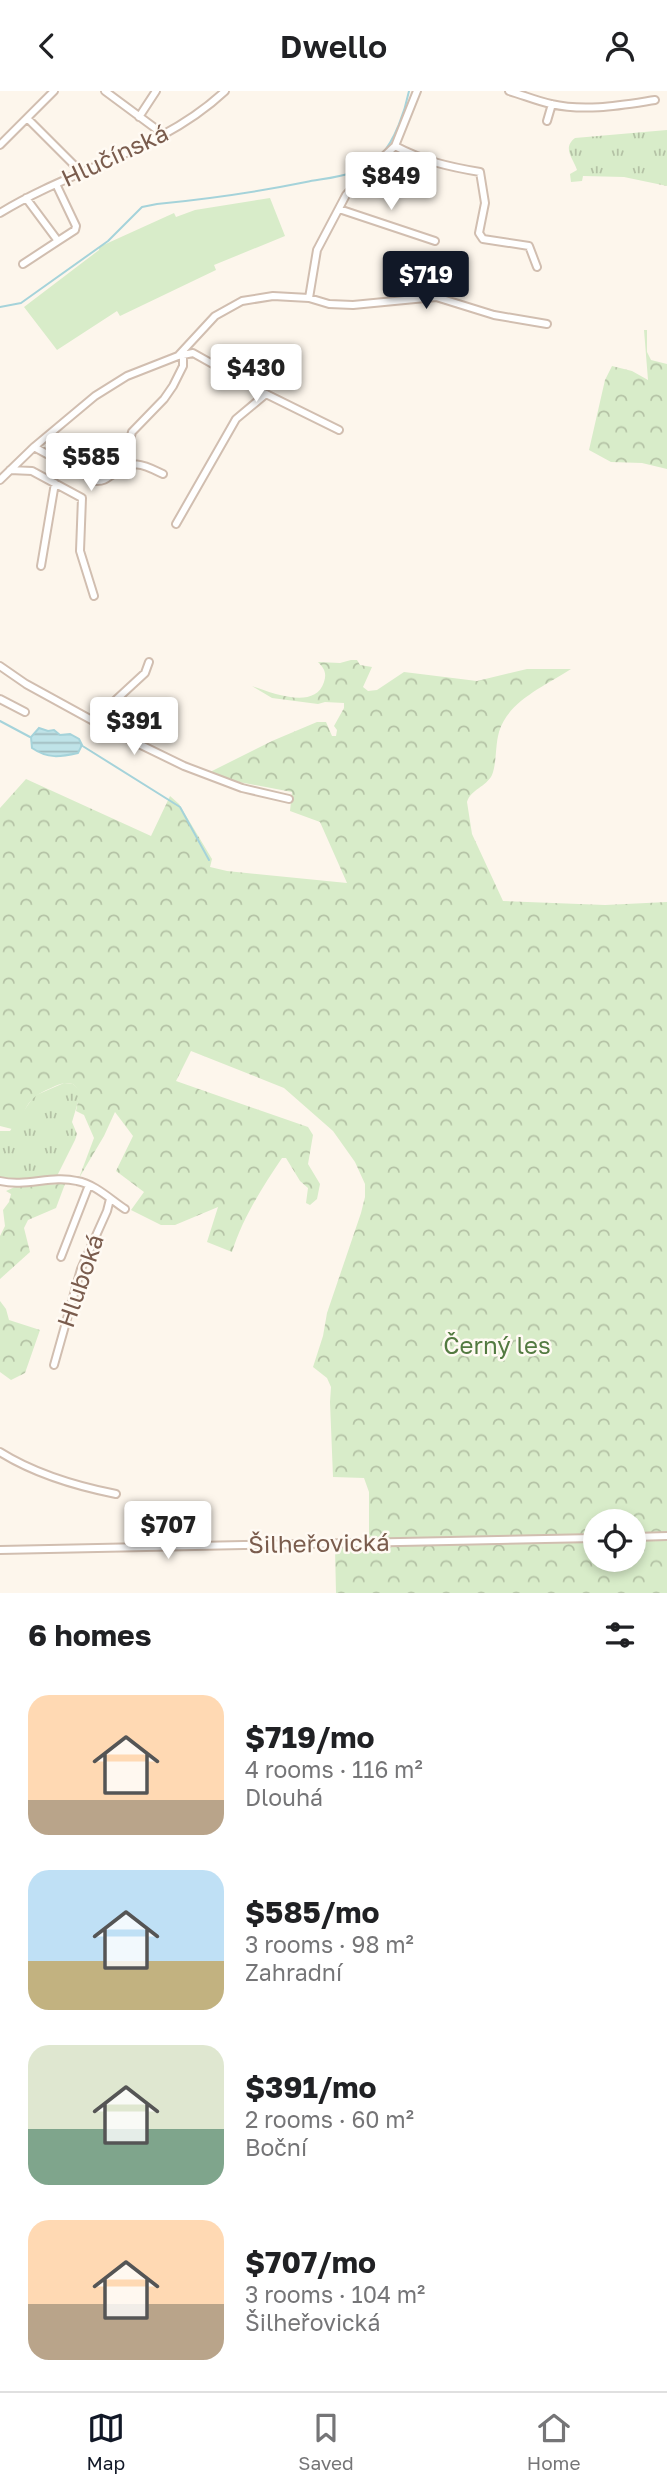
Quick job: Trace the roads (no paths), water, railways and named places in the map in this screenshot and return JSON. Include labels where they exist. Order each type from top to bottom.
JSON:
[{"type":"street","points":[[0,145],[54,91]]},
{"type":"street","points":[[105,91],[163,134]]},
{"type":"street","points":[[139,117],[156,91]]},
{"type":"street","name":"Hlučínská","points":[[0,213],[26,198],[163,134],[206,107],[225,91]]},
{"type":"street","points":[[309,298],[317,250],[338,209],[363,176],[395,146],[417,91]]},
{"type":"street","points":[[509,91],[552,104],[614,107],[655,100]]},
{"type":"street","points":[[547,121],[552,104]]},
{"type":"street","points":[[27,118],[76,167],[79,174]]},
{"type":"street","points":[[395,146],[433,163],[480,172],[485,203],[479,233],[483,239],[529,246],[537,267]]},
{"type":"street","points":[[23,264],[76,228],[55,184]]},
{"type":"street","points":[[26,198],[58,241]]},
{"type":"street","points":[[338,209],[435,241]]},
{"type":"street","points":[[180,356],[215,316],[230,306],[264,297],[309,298],[330,305],[353,305],[436,296],[494,315],[547,324]]},
{"type":"street","points":[[0,480],[34,447],[95,396],[137,372],[193,353],[266,394],[339,430]]},
{"type":"street","points":[[123,467],[132,432],[169,392],[183,366],[180,356]]},
{"type":"street","points":[[176,524],[236,419],[266,394]]},
{"type":"street","points":[[34,447],[97,481],[104,481],[123,467],[139,464],[163,474]]},
{"type":"street","points":[[10,470],[32,471],[82,498],[80,551],[94,596]]},
{"type":"street","points":[[41,566],[55,483]]},
{"type":"street","points":[[93,721],[145,673],[149,662]]},
{"type":"street","points":[[0,666],[26,684],[93,721],[184,767],[242,788],[289,799]]},
{"type":"street","points":[[145,673],[152,678]]},
{"type":"street","points":[[0,699],[25,712]]},
{"type":"street","name":"Hluboká","points":[[0,1181],[25,1184],[56,1180],[78,1181],[89,1185],[125,1209]]},
{"type":"street","name":"Hluboká","points":[[61,1257],[89,1185]]},
{"type":"street","name":"Hluboká","points":[[54,1365],[81,1269],[110,1199]]},
{"type":"street","points":[[0,1452],[22,1466],[90,1489],[116,1494]]},
{"type":"street","points":[[646,1537],[667,1537]]},
{"type":"street","name":"Šilheřovická","points":[[0,1550],[583,1538]]},
{"type":"water","points":[[39,728],[54,730],[60,735],[70,734],[79,739],[82,745],[78,753],[54,756],[32,748],[31,737]]},
{"type":"waterway","points":[[0,307],[21,303],[108,241],[142,207],[336,177],[365,167],[381,155],[391,141],[409,91]]},
{"type":"waterway","points":[[0,721],[30,737]]},
{"type":"waterway","points":[[81,745],[180,807],[209,860]]},
{"type":"park label","name":"Černý les","points":[[497,1346]]}]
